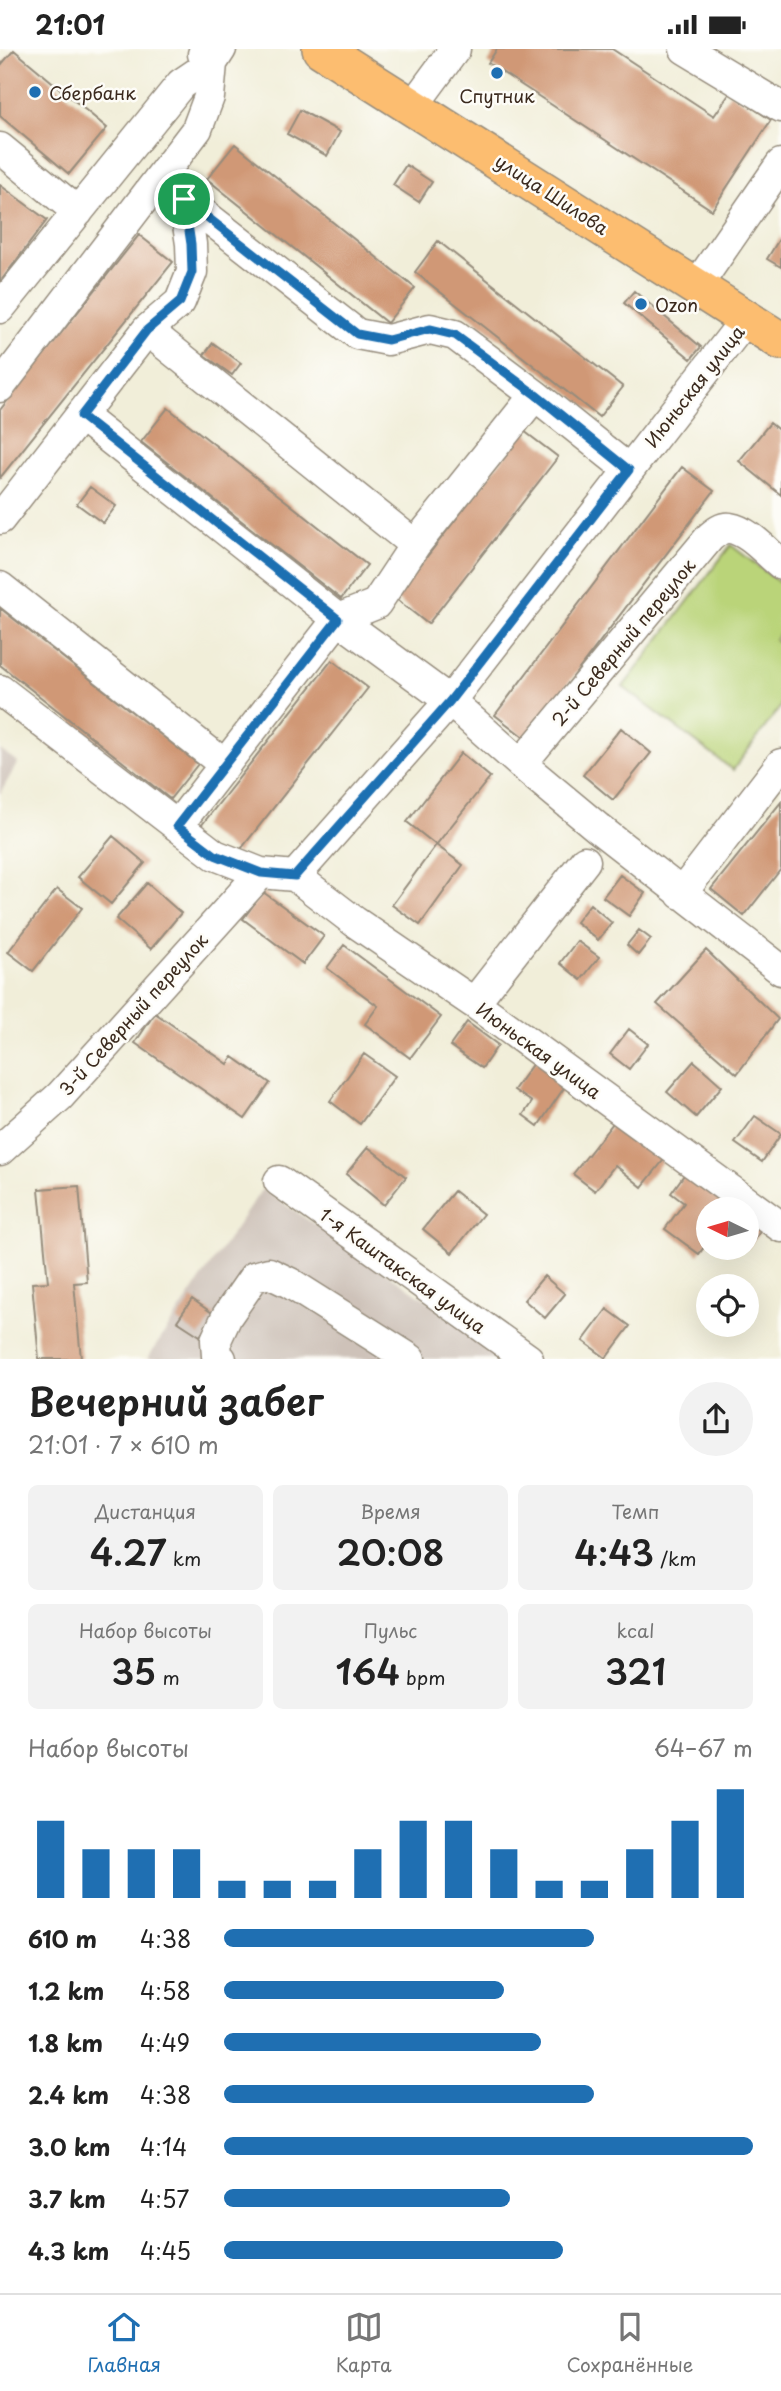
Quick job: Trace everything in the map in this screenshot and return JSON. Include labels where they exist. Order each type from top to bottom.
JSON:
[{"type":"main road","name":"улица Шилова","points":[[321,49],[781,341]]},
{"type":"street","points":[[413,106],[455,49]]},
{"type":"street","points":[[685,49],[781,107]]},
{"type":"street","points":[[0,387],[197,129],[209,97],[210,54]]},
{"type":"street","points":[[0,308],[181,84],[210,54]]},
{"type":"street","points":[[0,148],[78,212]]},
{"type":"street","points":[[696,287],[778,175]]},
{"type":"street","points":[[160,180],[357,334],[388,340],[430,329],[455,335],[536,395],[629,470]]},
{"type":"street","points":[[0,519],[147,330],[180,302],[192,272],[184,199]]},
{"type":"street","name":"Июньская улица","points":[[746,319],[450,701],[295,876],[355,922],[474,1003],[781,1227]]},
{"type":"street","points":[[147,330],[415,545]]},
{"type":"street","points":[[177,826],[338,619],[376,604],[415,545],[536,395]]},
{"type":"street","points":[[81,416],[338,619],[450,701],[521,764],[681,894],[781,970]]},
{"type":"street","name":"2-й Северный переулок","points":[[521,764],[710,537],[719,530],[730,528],[746,535],[781,564]]},
{"type":"street","points":[[0,587],[225,765]]},
{"type":"street","points":[[0,689],[215,855],[261,873],[295,876]]},
{"type":"street","points":[[681,894],[781,764]]},
{"type":"street","points":[[474,1003],[585,862]]},
{"type":"street","name":"3-й Северный переулок","points":[[0,1150],[60,1096],[261,873]]},
{"type":"street","name":"1-я Каштакская улица","points":[[279,1181],[528,1359]]},
{"type":"street","points":[[221,1359],[217,1356],[216,1340],[227,1316],[254,1277],[270,1273],[410,1359]]},
{"type":"shaded area","points":[[0,750],[18,762],[0,794]]},
{"type":"shaded area","points":[[262,1189],[483,1338],[510,1359],[147,1359]]},
{"type":"green space","points":[[731,545],[781,584],[781,631],[775,640],[781,644],[781,706],[733,770],[623,687]]},
{"type":"building","points":[[497,49],[612,49],[714,116],[730,93],[771,120],[712,210],[488,63]]},
{"type":"building","points":[[14,50],[107,128],[69,174],[0,116],[0,66]]},
{"type":"building","points":[[300,110],[340,132],[327,156],[287,134]]},
{"type":"building","points":[[235,144],[415,288],[387,323],[207,179]]},
{"type":"building","points":[[406,165],[432,182],[419,202],[393,185]]},
{"type":"building","points":[[0,185],[47,220],[0,282]]},
{"type":"building","points":[[139,235],[173,262],[0,478],[0,410]]},
{"type":"building","points":[[781,236],[781,267],[767,259]]},
{"type":"building","points":[[438,241],[623,387],[599,417],[415,272]]},
{"type":"building","points":[[634,291],[701,347],[691,359],[624,303]]},
{"type":"building","points":[[213,343],[241,363],[232,375],[204,355]]},
{"type":"building","points":[[168,408],[367,565],[341,599],[141,442]]},
{"type":"building","points":[[770,423],[781,432],[781,495],[739,461]]},
{"type":"building","points":[[524,431],[558,457],[428,624],[395,598]]},
{"type":"building","points":[[682,467],[714,491],[526,739],[495,715]]},
{"type":"building","points":[[90,487],[116,506],[103,523],[77,504]]},
{"type":"building","points":[[0,608],[198,764],[170,799],[0,665]]},
{"type":"building","points":[[332,660],[368,688],[237,854],[201,826]]},
{"type":"building","points":[[621,728],[651,753],[613,800],[583,775]]},
{"type":"building","points":[[461,753],[490,777],[436,845],[407,822]]},
{"type":"building","points":[[781,802],[781,869],[744,916],[711,889]]},
{"type":"building","points":[[113,836],[145,863],[111,904],[78,877]]},
{"type":"building","points":[[436,845],[463,865],[420,925],[392,905]]},
{"type":"building","points":[[620,875],[645,893],[629,916],[603,897]]},
{"type":"building","points":[[147,883],[181,913],[151,949],[116,919]]},
{"type":"building","points":[[57,889],[82,908],[33,971],[8,952]]},
{"type":"building","points":[[263,892],[324,936],[303,964],[243,919]]},
{"type":"building","points":[[590,904],[612,923],[598,940],[576,922]]},
{"type":"building","points":[[639,930],[651,939],[638,955],[627,945]]},
{"type":"building","points":[[577,941],[599,957],[581,980],[560,963]]},
{"type":"building","points":[[344,945],[441,1017],[410,1058],[365,1024],[378,1006],[327,968]]},
{"type":"building","points":[[706,950],[778,1019],[737,1074],[657,1004]]},
{"type":"building","points":[[155,1013],[228,1064],[233,1057],[270,1083],[245,1119],[135,1043]]},
{"type":"building","points":[[467,1022],[498,1045],[482,1068],[450,1046]]},
{"type":"building","points":[[629,1029],[648,1044],[629,1069],[610,1054]]},
{"type":"building","points":[[364,1054],[395,1076],[360,1124],[330,1101]]},
{"type":"building","points":[[536,1059],[568,1082],[538,1126],[523,1115],[532,1102],[514,1090]]},
{"type":"building","points":[[694,1061],[722,1086],[696,1117],[667,1092]]},
{"type":"building","points":[[755,1116],[781,1134],[762,1162],[735,1143]]},
{"type":"building","points":[[617,1118],[666,1157],[642,1187],[615,1165],[595,1191],[573,1174]]},
{"type":"building","points":[[368,1147],[406,1177],[384,1205],[346,1174]]},
{"type":"building","points":[[689,1168],[729,1197],[696,1197],[696,1252],[665,1229],[684,1203],[671,1193]]},
{"type":"building","points":[[79,1186],[87,1282],[74,1283],[81,1359],[39,1359],[32,1283],[48,1282],[39,1189]]},
{"type":"building","points":[[454,1191],[483,1214],[452,1253],[423,1229]]},
{"type":"building","points":[[544,1276],[565,1294],[545,1318],[524,1300]]},
{"type":"building","points":[[192,1299],[215,1315],[200,1336],[177,1321]]},
{"type":"building","points":[[607,1309],[630,1326],[606,1358],[583,1341]]},
{"type":"place","name":"Спутник","points":[[497,73]]},
{"type":"place","name":"Сбербанк","points":[[35,92]]},
{"type":"place","name":"Ozon","points":[[641,304]]},
{"type":"route","points":[[184,199],[357,334],[388,340],[430,329],[455,335],[536,395],[629,470],[450,701],[295,876],[261,873],[215,855],[177,826],[338,619],[81,416],[147,330],[180,302],[192,272],[184,199]]}]
